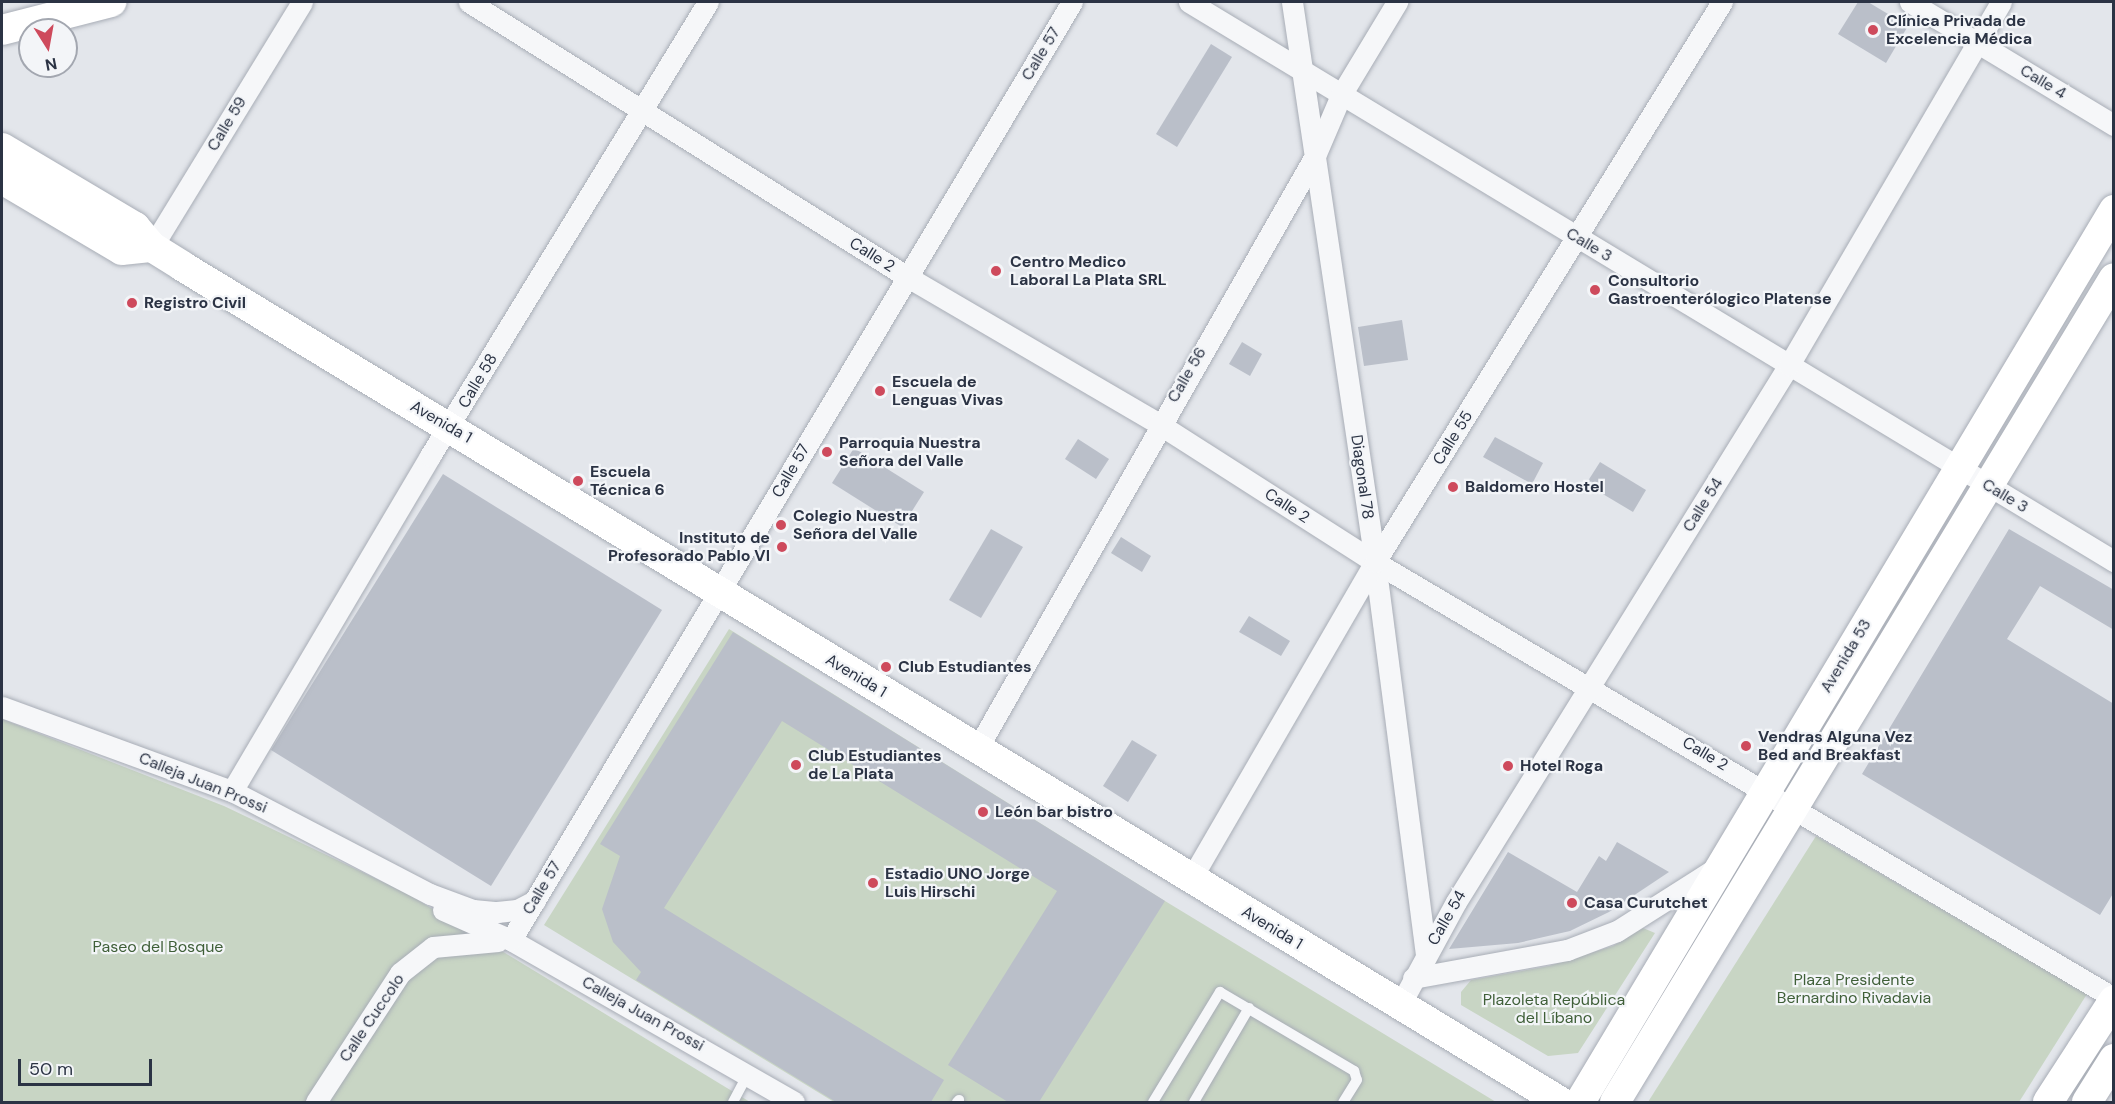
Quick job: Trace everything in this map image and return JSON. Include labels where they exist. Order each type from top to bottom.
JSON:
[{"type":"street","points":[[2,30],[111,2]]},
{"type":"street","name":"Calle 59","points":[[152,247],[302,2]]},
{"type":"street","name":"Calle 2","points":[[469,2],[906,276],[1159,423],[1375,562],[1591,686],[2114,999]]},
{"type":"street","name":"Calle 58","points":[[232,791],[708,2]]},
{"type":"street","name":"Calle 57","points":[[511,940],[906,276],[1072,2]]},
{"type":"street","name":"Calle 3","points":[[1189,2],[2114,561]]},
{"type":"street","name":"Diagonal 78","points":[[1292,2],[1375,562],[1426,953]]},
{"type":"street","name":"Calle 56","points":[[977,750],[1159,423],[1315,156],[1341,95],[1397,2]]},
{"type":"street","name":"Calle 55","points":[[1191,879],[1375,562],[1578,238],[1722,2]]},
{"type":"street","name":"Calle 4","points":[[1911,2],[2114,125]]},
{"type":"street","name":"Calle 54","points":[[1400,1005],[1426,953],[1789,365],[2001,2]]},
{"type":"street","name":"Avenida 1","points":[[2,148],[135,227],[152,247],[977,750],[1561,1102]]},
{"type":"street","points":[[2,179],[122,249],[152,247]]},
{"type":"street","name":"Avenida 53","points":[[1580,1102],[1718,867],[2114,210]]},
{"type":"street","name":"Avenida 53","points":[[1615,1102],[1792,806],[2114,278]]},
{"type":"street","name":"Calleja Juan Prossi","points":[[2,706],[232,791],[430,894],[473,910],[497,912],[517,910],[535,901]]},
{"type":"street","points":[[1413,978],[1567,950],[1617,931],[1718,867]]},
{"type":"street","name":"Calleja Juan Prossi","points":[[430,894],[449,914],[511,940],[794,1102]]},
{"type":"street","name":"Calle Cuccolo","points":[[316,1102],[400,973],[432,946],[511,940]]},
{"type":"street","points":[[2048,1102],[2114,999]]},
{"type":"street","points":[[2087,1102],[2114,1059]]},
{"type":"lane","points":[[1153,1102],[1220,992],[1354,1071],[1357,1080],[1343,1102]]},
{"type":"lane","points":[[1194,1102],[1249,1008]]},
{"type":"lane","points":[[733,1102],[748,1074]]},
{"type":"green space","name":"Estadio UNO Jorge Luis Hirschi","points":[[729,629],[1165,901],[1496,1102],[834,1102],[544,925]]},
{"type":"green space","name":"Paseo del Bosque","points":[[2,719],[224,806],[408,894],[750,1102],[2,1102]]},
{"type":"green space","name":"Plaza Presidente Bernardino Rivadavia","points":[[1816,836],[2087,994],[2019,1102],[1648,1102]]},
{"type":"green space","name":"Plazoleta República del Líbano","points":[[1643,928],[1655,933],[1578,1053],[1548,1056],[1461,1005],[1461,992],[1471,980],[1549,966],[1613,946]]},
{"type":"building","name":"Clínica Privada de Excelencia Médica","points":[[1858,2],[1868,2],[1908,26],[1886,63],[1838,34]]},
{"type":"building","points":[[1211,44],[1232,57],[1177,147],[1156,134]]},
{"type":"building","points":[[1402,320],[1408,360],[1364,366],[1358,327]]},
{"type":"building","points":[[1242,342],[1262,354],[1250,376],[1229,364]]},
{"type":"building","points":[[1495,437],[1543,463],[1532,484],[1483,457]]},
{"type":"building","points":[[1078,439],[1109,459],[1096,479],[1065,459]]},
{"type":"building","points":[[854,448],[924,492],[902,527],[832,483]]},
{"type":"building","points":[[1600,462],[1646,490],[1633,512],[1586,484]]},
{"type":"building","points":[[443,474],[662,610],[491,886],[271,750]]},
{"type":"building","points":[[991,529],[1023,547],[981,618],[949,600]]},
{"type":"building","points":[[2009,529],[2114,590],[2114,630],[2040,586],[2007,639],[2114,704],[2114,892],[2100,915],[1862,774]]},
{"type":"building","points":[[1121,537],[1151,556],[1142,572],[1111,553]]},
{"type":"building","points":[[1249,616],[1290,641],[1281,656],[1239,632]]},
{"type":"building","points":[[733,632],[1165,901],[1039,1102],[1008,1102],[948,1065],[1057,891],[782,721],[664,908],[944,1080],[931,1102],[836,1102],[636,980],[641,972],[613,942],[602,909],[620,856],[600,844]]},
{"type":"building","points":[[1132,740],[1157,755],[1128,802],[1103,786]]},
{"type":"building","points":[[1617,842],[1669,872],[1609,912],[1570,931],[1518,943],[1449,949],[1508,852],[1577,892],[1599,856],[1606,861]]},
{"type":"place","name":"Clínica Privada de Excelencia Médica","points":[[1873,30]]},
{"type":"place","name":"Centro Medico Laboral La Plata SRL","points":[[996,271]]},
{"type":"place","name":"Consultorio Gastroenterólogico Platense","points":[[1595,290]]},
{"type":"place","name":"Registro Civil","points":[[132,303]]},
{"type":"place","name":"Escuela de Lenguas Vivas","points":[[880,391]]},
{"type":"place","name":"Parroquia Nuestra Señora del Valle","points":[[827,452]]},
{"type":"place","name":"Escuela Técnica 6","points":[[578,481]]},
{"type":"place","name":"Baldomero Hostel","points":[[1453,487]]},
{"type":"place","name":"Colegio Nuestra Señora del Valle","points":[[781,525]]},
{"type":"place","name":"Instituto de Profesorado Pablo VI","points":[[782,547]]},
{"type":"place","name":"Club Estudiantes","points":[[886,667]]},
{"type":"place","name":"Vendras Alguna Vez Bed and Breakfast","points":[[1746,746]]},
{"type":"place","name":"Club Estudiantes de La Plata","points":[[796,765]]},
{"type":"place","name":"Hotel Roga","points":[[1508,766]]},
{"type":"place","name":"León bar bistro","points":[[983,812]]},
{"type":"place","name":"Estadio UNO Jorge Luis Hirschi","points":[[873,883]]},
{"type":"place","name":"Casa Curutchet","points":[[1572,903]]}]
